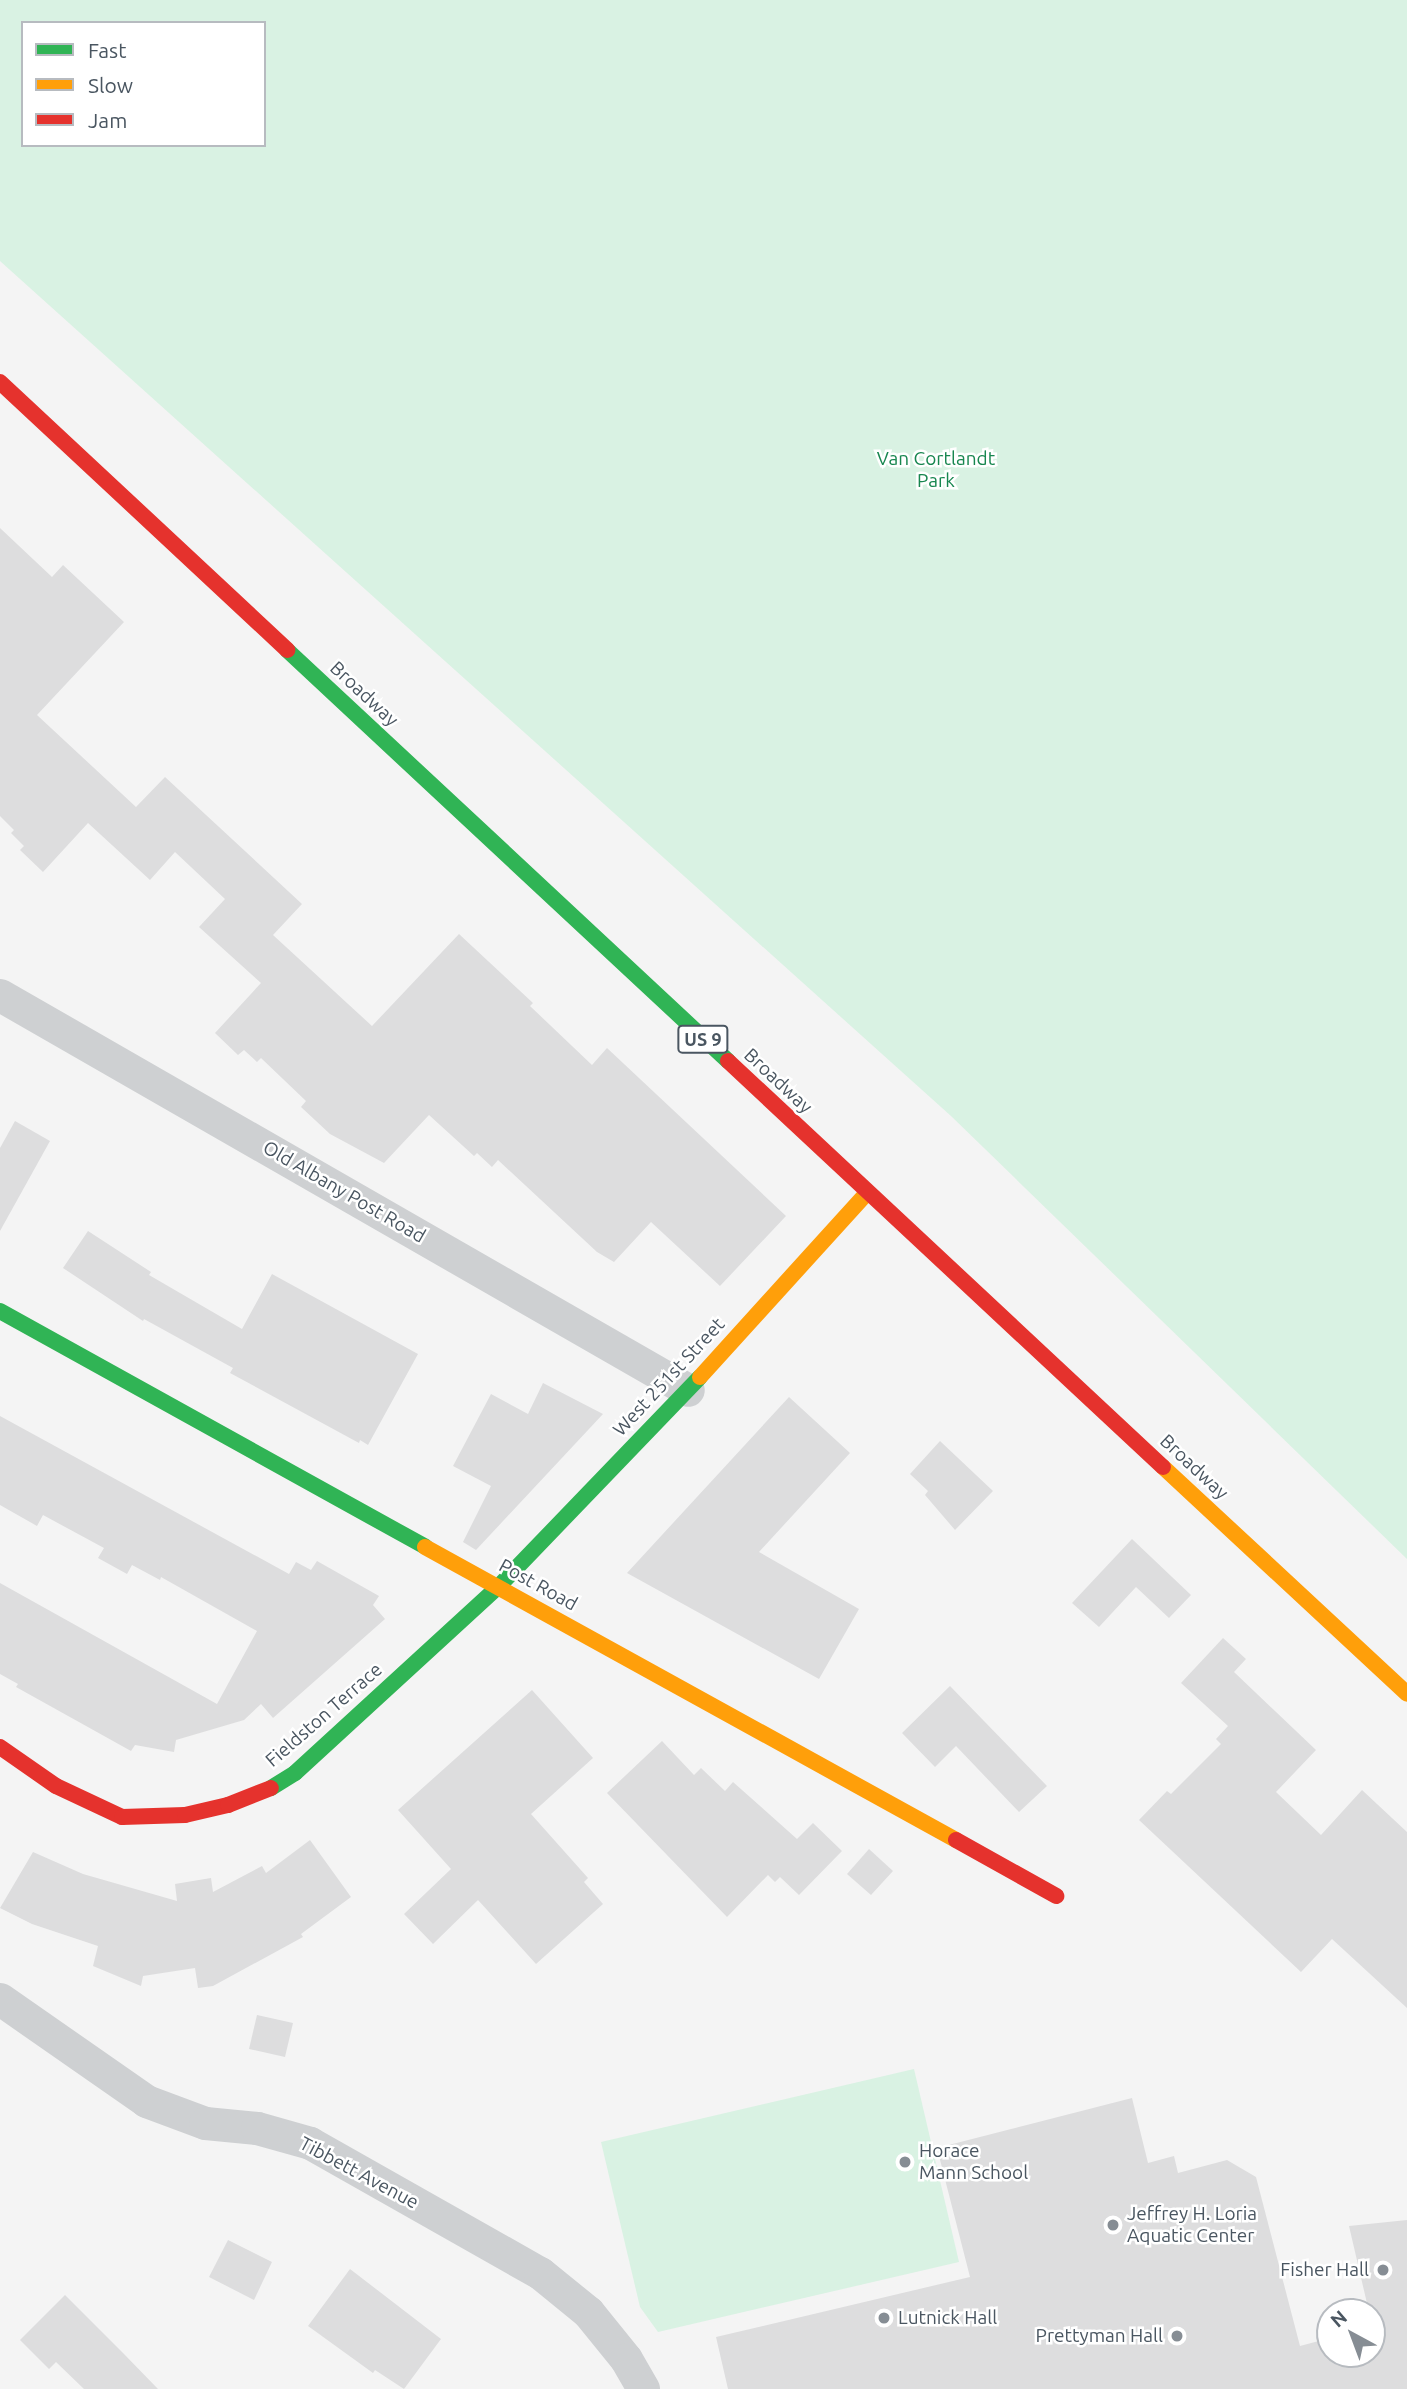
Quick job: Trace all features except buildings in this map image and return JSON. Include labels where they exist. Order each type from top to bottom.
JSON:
[{"type":"street","name":"Broadway","points":[[0,382],[1407,1694]]},
{"type":"street","name":"Old Albany Post Road","points":[[0,995],[688,1390]]},
{"type":"street","name":"West 251st Street","points":[[498,1587],[688,1390],[867,1193]]},
{"type":"street","name":"Post Road","points":[[0,1311],[1056,1896]]},
{"type":"street","name":"Fieldston Terrace","points":[[0,1747],[56,1786],[122,1817],[185,1815],[228,1805],[265,1792],[295,1773],[498,1587]]},
{"type":"street","name":"Tibbett Avenue","points":[[0,1999],[146,2101],[205,2123],[257,2128],[310,2143],[540,2273],[588,2312],[626,2359],[643,2389]]},
{"type":"green space","name":"Van Cortlandt Park","points":[[0,0],[1407,0],[1407,1559],[951,1116],[0,261]]},
{"type":"green space","points":[[914,2069],[959,2262],[658,2332],[640,2307],[601,2142]]},
{"type":"traffic: fast","points":[[287,650],[728,1061]]},
{"type":"traffic: fast","points":[[0,1311],[425,1547]]},
{"type":"traffic: fast","points":[[271,1788],[295,1773],[498,1587],[700,1377]]},
{"type":"traffic: slow","points":[[700,1377],[867,1193]]},
{"type":"traffic: slow","points":[[1163,1467],[1407,1694]]},
{"type":"traffic: slow","points":[[425,1547],[956,1840]]},
{"type":"traffic: jam","points":[[0,382],[287,650]]},
{"type":"traffic: jam","points":[[728,1061],[1163,1467]]},
{"type":"traffic: jam","points":[[0,1747],[56,1786],[122,1817],[185,1815],[228,1805],[271,1788]]},
{"type":"traffic: jam","points":[[956,1840],[1056,1896]]},
{"type":"place","name":"Horace Mann School","points":[[905,2162]]},
{"type":"place","name":"Jeffrey H. Loria Aquatic Center","points":[[1113,2225]]},
{"type":"place","name":"Fisher Hall","points":[[1383,2270]]},
{"type":"place","name":"Lutnick Hall","points":[[884,2318]]},
{"type":"place","name":"Prettyman Hall","points":[[1177,2336]]}]
